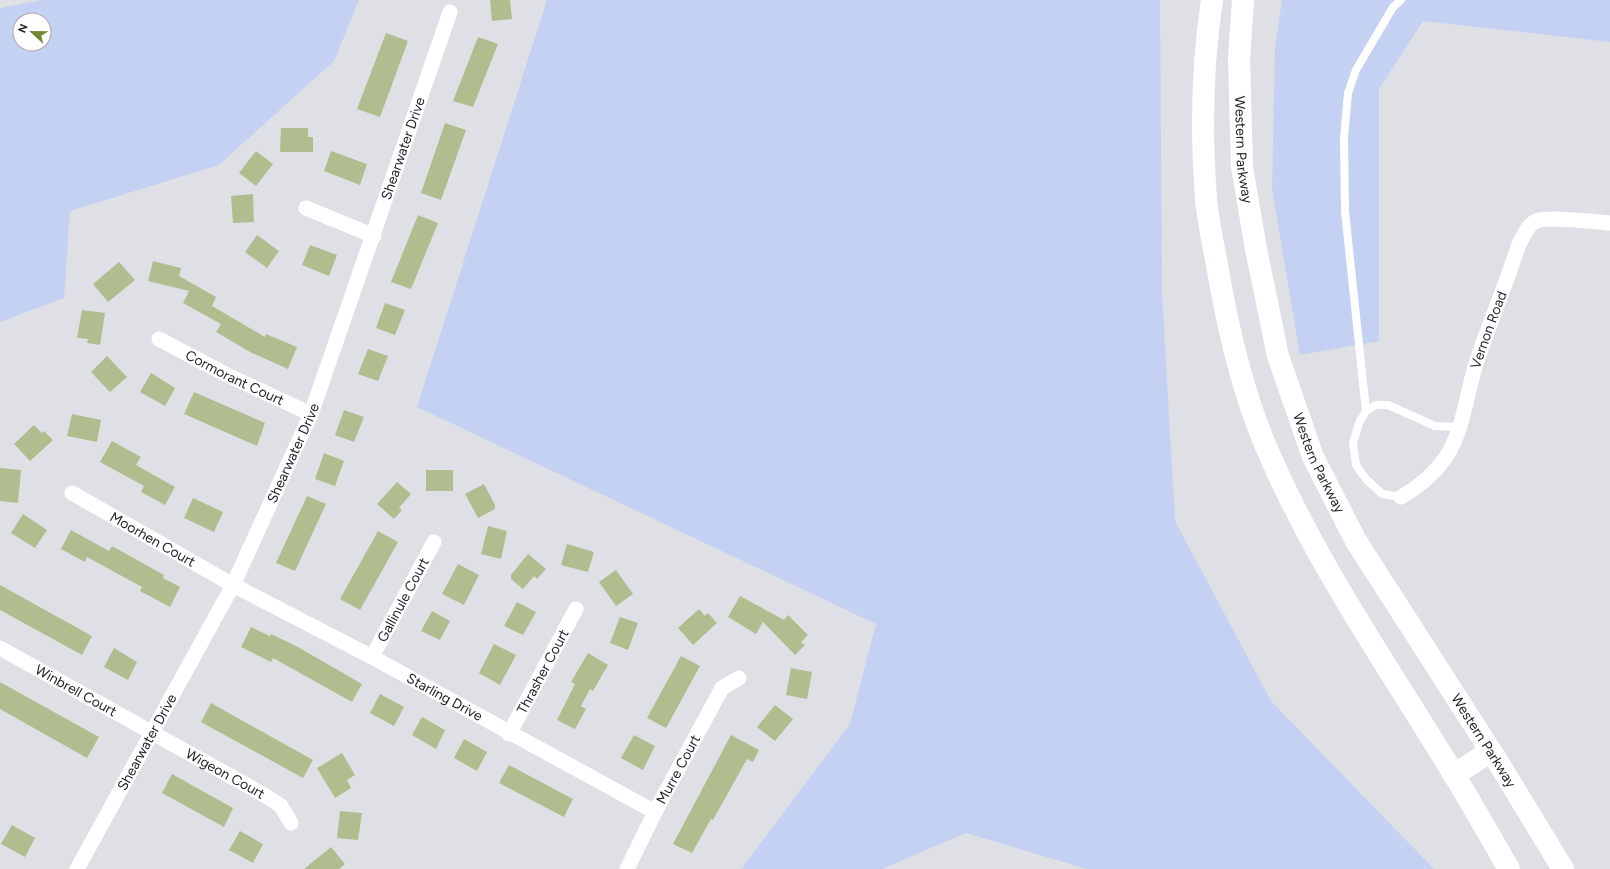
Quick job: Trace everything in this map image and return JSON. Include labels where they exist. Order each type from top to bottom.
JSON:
[{"type":"main road","points":[[1212,0],[1202,95],[1206,200],[1226,314],[1244,387],[1264,442],[1290,500],[1330,575],[1387,671],[1454,775],[1508,869]]},
{"type":"main road","name":"Western Parkway","points":[[1243,0],[1239,59],[1242,167],[1256,249],[1278,356],[1313,457],[1356,541],[1491,751],[1563,869]]},
{"type":"main road","points":[[1454,775],[1491,751]]},
{"type":"street","name":"Shearwater Drive","points":[[77,869],[233,585],[311,414],[374,236],[450,12]]},
{"type":"street","points":[[306,208],[374,236]]},
{"type":"street","name":"Vernon Road","points":[[1401,497],[1415,489],[1432,474],[1446,456],[1459,427],[1475,367],[1520,244],[1529,226],[1536,221],[1551,220],[1610,223]]},
{"type":"street","name":"Cormorant Court","points":[[159,339],[227,375],[311,414]]},
{"type":"street","name":"Moorhen Court","points":[[72,494],[233,585]]},
{"type":"street","name":"Gallinule Court","points":[[372,657],[434,542]]},
{"type":"street","name":"Starling Drive","points":[[233,585],[372,657],[509,734],[655,812]]},
{"type":"street","name":"Thrasher Court","points":[[509,734],[576,609]]},
{"type":"street","name":"Winbrell Court","points":[[0,648],[152,733]]},
{"type":"street","name":"Murre Court","points":[[627,869],[655,812],[722,688],[739,678]]},
{"type":"street","name":"Wigeon Court","points":[[152,733],[266,796],[281,806],[291,823]]},
{"type":"lane","points":[[1366,411],[1345,211],[1344,138],[1348,93],[1356,70],[1393,7],[1401,0]]},
{"type":"lane","points":[[1401,497],[1382,494],[1366,479],[1356,465],[1353,443],[1359,423],[1366,411],[1376,405],[1388,405],[1435,426],[1459,427]]},
{"type":"shaded area","points":[[42,0],[359,0],[334,61],[219,165],[70,211],[64,298],[0,322],[0,8]]},
{"type":"shaded area","points":[[547,0],[1160,0],[1162,291],[1175,521],[1271,701],[1434,869],[1087,869],[966,833],[882,869],[741,869],[850,724],[876,624],[417,407]]},
{"type":"shaded area","points":[[1282,0],[1610,0],[1610,42],[1423,21],[1379,89],[1379,341],[1300,355],[1272,189],[1275,48]]},
{"type":"building","points":[[490,0],[510,0],[512,19],[492,21]]},
{"type":"building","points":[[386,33],[408,41],[380,117],[357,109]]},
{"type":"building","points":[[478,37],[498,44],[473,107],[453,101]]},
{"type":"building","points":[[445,123],[466,130],[441,200],[421,193]]},
{"type":"building","points":[[281,128],[308,128],[308,137],[313,137],[313,152],[280,152]]},
{"type":"building","points":[[256,151],[273,164],[256,186],[239,173]]},
{"type":"building","points":[[331,151],[367,164],[360,185],[324,171]]},
{"type":"building","points":[[253,194],[254,222],[233,223],[231,196]]},
{"type":"building","points":[[418,215],[438,223],[411,289],[391,282]]},
{"type":"building","points":[[257,235],[279,251],[267,268],[245,252]]},
{"type":"building","points":[[310,245],[337,255],[329,276],[302,265]]},
{"type":"building","points":[[153,261],[181,268],[179,276],[216,297],[212,306],[265,337],[266,334],[297,347],[288,369],[250,352],[216,332],[221,324],[183,303],[189,291],[148,281]]},
{"type":"building","points":[[119,262],[135,280],[108,302],[93,284]]},
{"type":"building","points":[[385,303],[405,310],[395,335],[376,328]]},
{"type":"building","points":[[82,310],[105,313],[100,345],[87,343],[88,339],[77,338]]},
{"type":"building","points":[[368,349],[388,356],[378,381],[358,374]]},
{"type":"building","points":[[107,356],[127,377],[110,392],[91,372]]},
{"type":"building","points":[[151,373],[175,388],[165,406],[140,392]]},
{"type":"building","points":[[194,392],[265,423],[257,446],[184,414]]},
{"type":"building","points":[[344,410],[364,417],[354,442],[335,435]]},
{"type":"building","points":[[72,414],[101,420],[97,442],[67,436]]},
{"type":"building","points":[[34,425],[42,433],[44,431],[53,440],[30,461],[14,444]]},
{"type":"building","points":[[112,441],[141,457],[136,465],[175,487],[165,505],[141,492],[144,486],[100,462]]},
{"type":"building","points":[[324,453],[344,461],[335,486],[315,479]]},
{"type":"building","points":[[0,468],[21,470],[18,503],[0,501]]},
{"type":"building","points":[[426,470],[453,470],[453,491],[426,491]]},
{"type":"building","points":[[397,482],[411,494],[399,508],[402,510],[394,519],[377,504]]},
{"type":"building","points":[[484,484],[495,505],[495,509],[478,518],[465,494]]},
{"type":"building","points":[[307,496],[326,504],[295,571],[276,563]]},
{"type":"building","points":[[193,498],[223,512],[214,532],[184,518]]},
{"type":"building","points":[[23,514],[47,530],[35,548],[11,533]]},
{"type":"building","points":[[488,526],[507,531],[501,559],[481,554]]},
{"type":"building","points":[[71,530],[109,551],[112,546],[164,575],[163,578],[180,587],[170,607],[140,591],[142,587],[87,557],[85,562],[61,549]]},
{"type":"building","points":[[378,531],[398,542],[360,610],[340,599]]},
{"type":"building","points":[[567,544],[594,552],[588,572],[561,565]]},
{"type":"building","points":[[528,554],[546,569],[537,579],[534,576],[523,589],[511,579],[511,575]]},
{"type":"building","points":[[458,564],[479,575],[464,605],[442,594]]},
{"type":"building","points":[[616,570],[633,594],[616,606],[599,582]]},
{"type":"building","points":[[0,585],[92,636],[82,655],[0,610]]},
{"type":"building","points":[[740,596],[784,620],[788,615],[808,635],[801,642],[805,645],[795,655],[763,622],[756,634],[728,617]]},
{"type":"building","points":[[517,602],[536,612],[523,635],[504,626]]},
{"type":"building","points":[[699,609],[705,616],[708,613],[717,623],[693,645],[678,628]]},
{"type":"building","points":[[432,611],[450,621],[440,640],[421,631]]},
{"type":"building","points":[[620,617],[638,623],[628,650],[610,643]]},
{"type":"building","points":[[251,627],[270,636],[271,634],[298,647],[362,684],[352,702],[273,658],[271,662],[241,647]]},
{"type":"building","points":[[494,644],[516,655],[500,685],[479,673]]},
{"type":"building","points":[[114,648],[137,662],[128,680],[104,667]]},
{"type":"building","points":[[588,653],[608,665],[593,691],[590,689],[581,706],[586,709],[575,729],[557,720],[575,684],[571,682]]},
{"type":"building","points":[[681,656],[700,666],[666,728],[647,718]]},
{"type":"building","points":[[791,668],[812,672],[807,699],[786,695]]},
{"type":"building","points":[[0,682],[99,737],[87,758],[0,709]]},
{"type":"building","points":[[380,694],[404,707],[394,726],[370,713]]},
{"type":"building","points":[[211,703],[313,760],[303,778],[201,722]]},
{"type":"building","points":[[775,705],[793,719],[775,741],[757,727]]},
{"type":"building","points":[[422,717],[445,730],[436,749],[412,735]]},
{"type":"building","points":[[634,735],[655,746],[643,770],[621,758]]},
{"type":"building","points":[[731,735],[759,750],[753,762],[747,759],[713,820],[711,819],[692,853],[673,844]]},
{"type":"building","points":[[464,739],[487,752],[477,771],[454,758]]},
{"type":"building","points":[[342,753],[355,775],[347,780],[351,788],[335,798],[317,768]]},
{"type":"building","points":[[509,765],[573,799],[564,817],[499,783]]},
{"type":"building","points":[[172,774],[233,808],[224,827],[162,793]]},
{"type":"building","points":[[340,811],[362,813],[358,840],[337,838]]},
{"type":"building","points":[[12,825],[35,838],[25,857],[1,844]]},
{"type":"building","points":[[240,831],[263,844],[253,863],[229,850]]},
{"type":"building","points":[[331,847],[345,864],[339,869],[304,869]]}]
